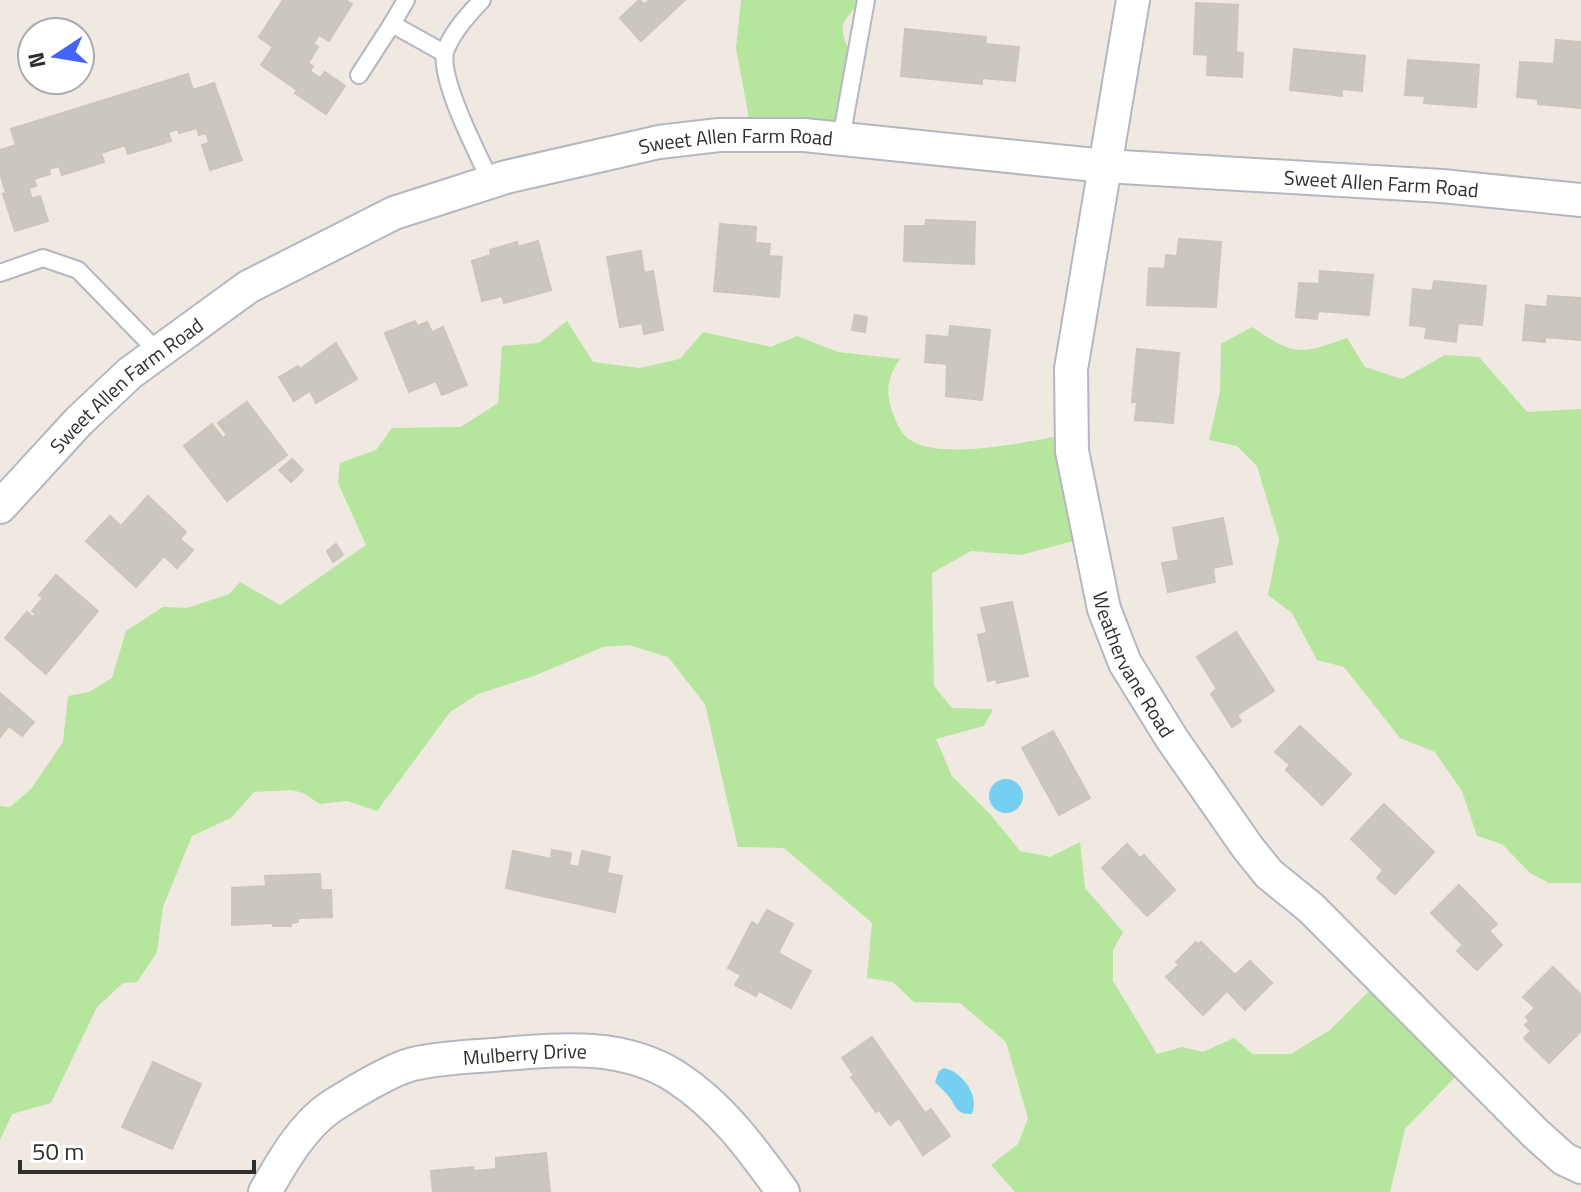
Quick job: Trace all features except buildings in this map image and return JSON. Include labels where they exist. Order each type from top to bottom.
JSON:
[{"type":"street","name":"Weathervane Road","points":[[1133,0],[1071,369],[1071,424],[1078,487],[1104,609],[1125,663],[1172,739],[1269,874],[1311,908],[1536,1134],[1564,1159],[1581,1167]]},
{"type":"street","name":"Sweet Allen Farm Road","points":[[0,507],[79,421],[130,373],[248,287],[394,213],[491,182],[659,142],[719,135],[804,135],[1105,166],[1442,186],[1581,200]]},
{"type":"street","name":"Mulberry Drive","points":[[265,1192],[294,1145],[329,1108],[411,1064],[575,1049],[610,1053],[648,1063],[675,1076],[712,1105],[746,1140],[783,1192]]},
{"type":"lane","points":[[359,75],[406,0]]},
{"type":"lane","points":[[482,0],[461,22],[444,53],[449,90],[491,182]]},
{"type":"lane","points":[[841,139],[866,0]]},
{"type":"lane","points":[[392,24],[444,53]]},
{"type":"lane","points":[[0,273],[43,258],[78,270],[158,352]]},
{"type":"green space","points":[[741,0],[865,0],[853,10],[843,26],[855,78],[845,140],[752,135],[736,48]]},
{"type":"green space","points":[[567,321],[593,362],[640,368],[680,359],[703,332],[771,347],[797,336],[838,352],[900,359],[889,384],[892,411],[905,435],[926,446],[943,449],[984,448],[1060,436],[1081,539],[1021,555],[971,551],[932,573],[934,686],[952,708],[993,709],[984,726],[936,739],[952,776],[990,814],[1020,851],[1050,857],[1080,842],[1085,888],[1123,932],[1113,950],[1113,981],[1157,1054],[1182,1047],[1203,1052],[1234,1038],[1253,1054],[1291,1054],[1330,1030],[1375,985],[1462,1070],[1405,1129],[1390,1192],[1015,1192],[991,1165],[1018,1144],[1028,1118],[1006,1042],[960,1003],[914,1002],[893,982],[867,978],[872,923],[784,848],[738,847],[705,704],[668,657],[629,645],[603,647],[534,676],[478,694],[450,712],[377,811],[347,801],[320,804],[292,790],[254,792],[231,818],[192,836],[163,907],[157,952],[137,982],[123,983],[97,1007],[51,1103],[12,1114],[0,1140],[0,806],[10,807],[31,789],[63,742],[68,696],[89,692],[112,678],[126,631],[163,607],[187,608],[229,594],[240,582],[280,605],[366,545],[338,483],[340,463],[376,450],[392,428],[461,427],[498,403],[502,346],[539,343]]},
{"type":"green space","points":[[1252,327],[1288,348],[1298,350],[1318,348],[1347,338],[1365,367],[1402,379],[1445,355],[1479,357],[1527,412],[1581,409],[1581,883],[1549,883],[1530,873],[1502,844],[1477,836],[1462,791],[1435,752],[1400,738],[1344,667],[1317,660],[1292,613],[1268,595],[1279,539],[1257,466],[1237,446],[1209,440],[1220,392],[1221,344]]},
{"type":"water","points":[[1006,779],[1018,784],[1023,796],[1018,808],[1006,813],[994,808],[989,796],[994,784]]},
{"type":"water","points":[[944,1068],[957,1074],[968,1085],[974,1099],[972,1114],[958,1110],[935,1082],[939,1071]]}]
